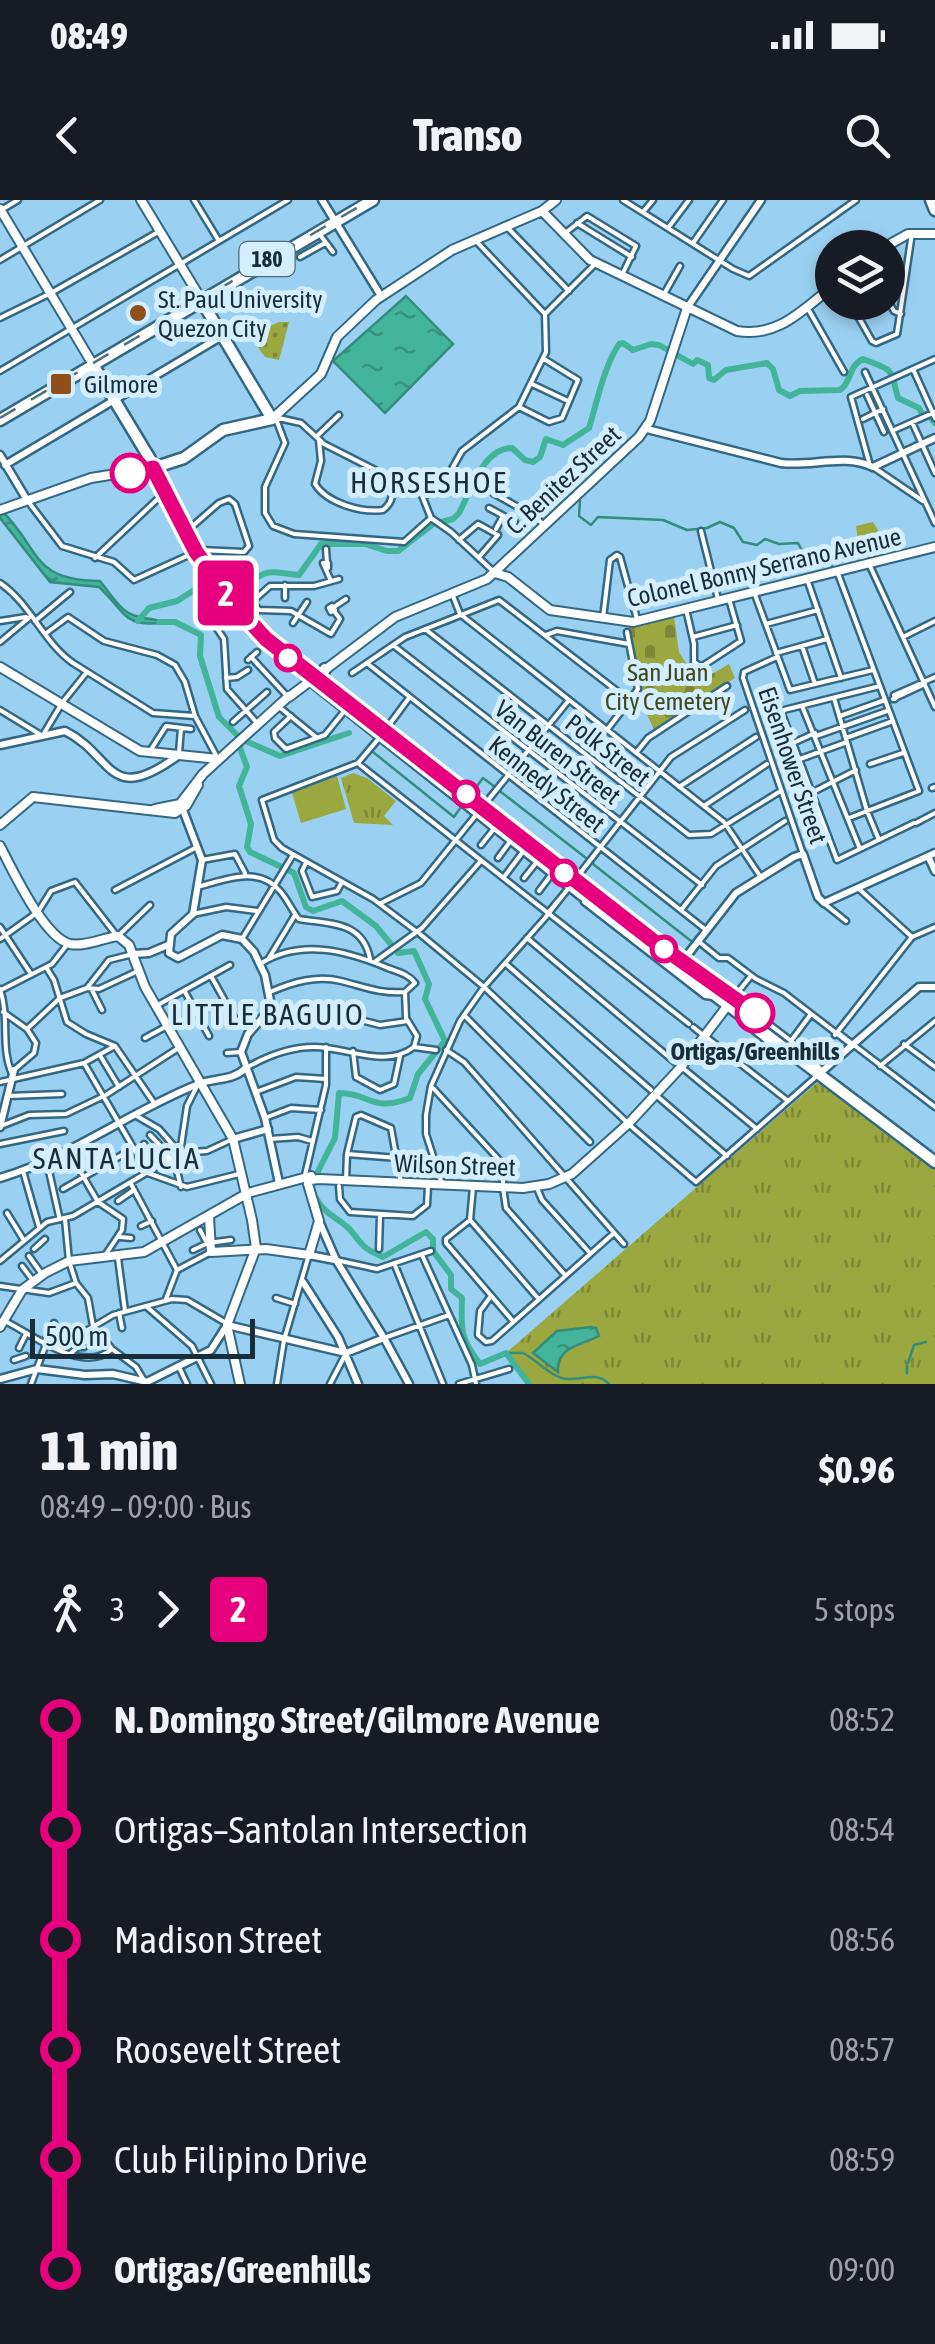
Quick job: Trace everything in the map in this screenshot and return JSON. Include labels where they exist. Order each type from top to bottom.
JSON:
[{"type":"main road","points":[[141,200],[273,418]]},
{"type":"main road","name":"180","points":[[0,418],[369,200]]},
{"type":"main road","points":[[930,200],[935,210]]},
{"type":"main road","points":[[0,510],[90,478],[153,468],[184,458],[218,432],[273,418],[321,374],[336,337],[380,296],[437,259],[548,204],[564,234],[595,263],[731,329],[756,332],[779,327],[815,300]]},
{"type":"main road","points":[[0,210],[94,365],[196,552],[240,610],[290,660],[315,675],[348,707],[386,730],[580,893],[682,964],[700,972]]},
{"type":"main road","name":"180","points":[[202,301],[322,238],[335,221]]},
{"type":"main road","points":[[905,237],[935,234]]},
{"type":"main road","name":"C. Benitez Street","points":[[492,575],[647,429],[685,309]]},
{"type":"main road","name":"Colonel Bonny Serrano Avenue","points":[[492,575],[508,577],[546,608],[602,618],[626,627],[935,548]]},
{"type":"main road","points":[[505,563],[508,577]]},
{"type":"main road","points":[[155,809],[180,804],[199,778],[284,698],[395,617],[492,575]]},
{"type":"main road","points":[[0,667],[133,748],[218,759]]},
{"type":"main road","points":[[315,675],[322,675],[326,684],[468,798]]},
{"type":"main road","points":[[0,826],[30,797],[155,809],[168,814],[183,810],[199,778]]},
{"type":"main road","points":[[0,846],[4,862],[38,912],[68,943],[118,936],[127,942],[156,1006],[232,1138],[256,1248],[227,1325],[240,1384]]},
{"type":"main road","points":[[570,885],[682,964],[935,1159]]},
{"type":"main road","points":[[727,1002],[821,1073]]},
{"type":"main road","name":"Wilson Street","points":[[1,1323],[22,1290],[69,1260],[144,1252],[245,1194],[279,1184],[310,1179],[342,1183],[537,1186],[566,1177],[630,1124],[706,1034],[727,1002]]},
{"type":"main road","name":"Wilson Street","points":[[630,1124],[706,1034]]},
{"type":"main road","points":[[209,1216],[209,1246],[309,1255],[319,1221],[310,1179]]},
{"type":"street","points":[[0,210],[18,200]]},
{"type":"street","points":[[0,260],[100,200]]},
{"type":"street","points":[[0,371],[288,200]]},
{"type":"street","points":[[322,200],[380,296]]},
{"type":"street","points":[[623,200],[742,275],[754,274],[856,200]]},
{"type":"street","points":[[642,212],[653,200]]},
{"type":"street","points":[[668,228],[689,200]]},
{"type":"street","points":[[693,243],[723,200]]},
{"type":"street","name":"C. Benitez Street","points":[[685,309],[760,200]]},
{"type":"street","points":[[838,200],[840,212]]},
{"type":"street","points":[[197,201],[219,241]]},
{"type":"street","points":[[564,234],[587,216],[636,246],[621,276]]},
{"type":"street","points":[[578,223],[632,258]]},
{"type":"street","points":[[506,226],[569,290]]},
{"type":"street","points":[[0,318],[160,231]]},
{"type":"street","points":[[905,285],[912,233]]},
{"type":"street","points":[[300,257],[322,238],[334,252]]},
{"type":"street","points":[[423,497],[444,482],[462,450],[519,407],[544,359],[547,344],[545,314],[474,240]]},
{"type":"street","points":[[545,314],[595,263]]},
{"type":"street","points":[[662,296],[680,266]]},
{"type":"street","points":[[808,306],[844,372]]},
{"type":"street","points":[[861,320],[874,342],[897,334],[900,320]]},
{"type":"street","points":[[5,464],[222,336]]},
{"type":"street","points":[[519,407],[557,422],[570,402],[578,378],[544,359]]},
{"type":"street","points":[[871,466],[850,399],[935,359]]},
{"type":"street","points":[[892,431],[931,415],[913,368]]},
{"type":"street","points":[[865,372],[935,523]]},
{"type":"street","points":[[532,384],[570,402]]},
{"type":"street","points":[[868,395],[884,432]]},
{"type":"street","points":[[863,419],[882,409]]},
{"type":"street","points":[[317,438],[339,416]]},
{"type":"street","points":[[273,418],[301,422],[317,438],[387,476],[415,485],[431,518],[479,558],[492,575]]},
{"type":"street","points":[[273,418],[284,432],[285,442],[266,487],[265,514],[272,526],[294,534],[404,542],[431,518]]},
{"type":"street","points":[[912,422],[935,473]]},
{"type":"street","points":[[647,429],[781,463],[850,460],[871,466],[923,501]]},
{"type":"street","points":[[317,438],[320,461],[315,484],[326,497],[361,509],[383,510],[391,502],[393,491],[387,476]]},
{"type":"street","points":[[871,466],[935,438]]},
{"type":"street","points":[[0,455],[27,500],[62,546],[114,562],[134,580],[196,552],[248,550],[249,540],[235,504],[229,499],[222,500],[186,532]]},
{"type":"street","points":[[493,476],[492,490],[544,525]]},
{"type":"street","points":[[94,558],[165,492]]},
{"type":"street","points":[[496,530],[506,500]]},
{"type":"street","points":[[488,508],[514,522]]},
{"type":"street","points":[[459,540],[478,524],[498,535],[479,558]]},
{"type":"street","points":[[701,531],[718,601]]},
{"type":"street","points":[[326,550],[331,581]]},
{"type":"street","points":[[602,618],[609,564],[617,555],[638,622]]},
{"type":"street","points":[[870,564],[935,707]]},
{"type":"street","points":[[838,572],[919,791],[848,818]]},
{"type":"street","points":[[240,610],[268,586],[314,586],[339,579]]},
{"type":"street","points":[[807,579],[842,678]]},
{"type":"street","points":[[0,584],[15,593],[61,654],[152,713],[195,716]]},
{"type":"street","points":[[286,585],[286,598]]},
{"type":"street","points":[[0,642],[70,592]]},
{"type":"street","points":[[244,592],[264,612],[288,611],[333,633],[340,619],[332,609]]},
{"type":"street","points":[[754,592],[790,690],[874,670]]},
{"type":"street","points":[[453,596],[460,614],[726,824],[761,876]]},
{"type":"street","points":[[686,609],[694,662],[699,667],[740,642],[728,598]]},
{"type":"street","points":[[320,608],[332,609],[346,599]]},
{"type":"street","points":[[352,673],[425,628],[499,600],[630,701]]},
{"type":"street","points":[[293,622],[307,602]]},
{"type":"street","points":[[766,624],[818,610]]},
{"type":"street","points":[[45,634],[68,617],[104,642],[168,660],[180,670],[195,716],[218,759]]},
{"type":"street","points":[[0,622],[32,618]]},
{"type":"street","points":[[903,638],[935,621]]},
{"type":"street","points":[[693,637],[736,625]]},
{"type":"street","points":[[607,730],[638,686],[626,627]]},
{"type":"street","points":[[216,628],[224,638],[227,689],[258,724]]},
{"type":"street","name":"Polk Street","points":[[425,628],[693,837],[711,834],[778,792]]},
{"type":"street","points":[[546,635],[557,631],[629,642]]},
{"type":"street","name":"Eisenhower Street","points":[[828,639],[776,655],[745,670],[744,682],[818,897],[828,904]]},
{"type":"street","name":"Van Buren Street","points":[[393,645],[702,885]]},
{"type":"street","points":[[802,646],[815,684]]},
{"type":"street","points":[[214,649],[225,649]]},
{"type":"street","points":[[257,652],[250,658],[284,698],[290,716],[316,738]]},
{"type":"street","name":"Kennedy Street","points":[[368,664],[706,930]]},
{"type":"street","points":[[226,678],[248,670]]},
{"type":"street","points":[[42,735],[88,672]]},
{"type":"street","points":[[894,699],[935,678]]},
{"type":"street","points":[[636,753],[657,731],[727,686]]},
{"type":"street","points":[[880,686],[782,712],[839,860],[935,813]]},
{"type":"street","points":[[233,722],[267,692]]},
{"type":"street","points":[[410,698],[358,763],[262,799],[274,840],[380,905],[428,940],[697,1182],[919,987],[935,987]]},
{"type":"street","points":[[834,698],[879,840]]},
{"type":"street","points":[[380,905],[422,883],[569,700]]},
{"type":"street","points":[[840,716],[885,700]]},
{"type":"street","points":[[802,706],[860,849]]},
{"type":"street","points":[[290,716],[274,732],[284,748],[325,735],[348,707]]},
{"type":"street","points":[[0,710],[42,735]]},
{"type":"street","points":[[443,1184],[426,1134],[432,1086],[464,1015],[677,752],[745,710]]},
{"type":"street","points":[[792,743],[889,710]]},
{"type":"street","points":[[798,760],[893,721]]},
{"type":"street","points":[[150,752],[164,727],[191,728]]},
{"type":"street","points":[[0,745],[69,732],[107,769],[122,776],[139,776],[179,755],[181,728]]},
{"type":"street","points":[[679,786],[756,737]]},
{"type":"street","points":[[870,764],[905,753]]},
{"type":"street","points":[[358,763],[551,910],[789,1102]]},
{"type":"street","points":[[704,806],[767,764]]},
{"type":"street","points":[[811,793],[856,770]]},
{"type":"street","points":[[183,810],[202,860],[193,914]]},
{"type":"street","points":[[481,813],[509,843],[570,885]]},
{"type":"street","points":[[681,910],[714,868],[785,821]]},
{"type":"street","points":[[481,845],[493,830]]},
{"type":"street","points":[[498,858],[509,843]]},
{"type":"street","points":[[116,890],[197,848]]},
{"type":"street","points":[[504,877],[522,853]]},
{"type":"street","points":[[202,860],[235,854],[246,875]]},
{"type":"street","points":[[682,964],[736,893],[803,854]]},
{"type":"street","points":[[846,921],[828,904],[932,854],[935,871]]},
{"type":"street","points":[[242,939],[293,855]]},
{"type":"street","points":[[373,960],[418,932],[482,860]]},
{"type":"street","points":[[306,863],[302,870],[312,896],[337,891],[342,882]]},
{"type":"street","points":[[524,878],[536,863]]},
{"type":"street","points":[[198,886],[246,875],[274,885],[301,920],[326,920],[349,928],[362,940],[373,960]]},
{"type":"street","points":[[539,892],[552,876]]},
{"type":"street","points":[[2,937],[38,912],[51,891],[77,882],[118,936],[150,905]]},
{"type":"street","points":[[860,887],[865,896],[912,937]]},
{"type":"street","points":[[580,893],[586,905],[705,996],[727,1002],[791,1041],[807,1053],[821,1073]]},
{"type":"street","points":[[258,912],[226,907],[193,914],[173,932],[168,945],[171,955],[178,958],[222,935],[242,939],[260,964],[272,1012]]},
{"type":"street","points":[[269,958],[295,915]]},
{"type":"street","points":[[902,922],[924,932]]},
{"type":"street","points":[[0,927],[2,937],[30,974]]},
{"type":"street","points":[[836,1034],[912,937],[935,927]]},
{"type":"street","points":[[527,938],[758,1129]]},
{"type":"street","points":[[698,941],[719,958],[728,958],[751,976],[772,985],[935,1107]]},
{"type":"street","points":[[13,1074],[2,1061],[0,989],[46,968],[68,943]]},
{"type":"street","points":[[90,989],[109,960],[149,953],[168,945]]},
{"type":"street","points":[[260,964],[269,958],[320,949],[373,960],[414,984],[404,992],[374,992],[338,980],[316,980],[295,982],[270,992]]},
{"type":"street","points":[[506,964],[727,1156]]},
{"type":"street","points":[[156,1006],[230,965]]},
{"type":"street","points":[[46,968],[54,980],[64,1018],[71,1026],[115,1046],[154,1103]]},
{"type":"street","points":[[27,1030],[60,998],[139,970]]},
{"type":"street","points":[[700,972],[727,1002]]},
{"type":"street","points":[[211,976],[235,1019]]},
{"type":"street","points":[[727,1002],[751,976]]},
{"type":"street","points":[[90,989],[102,1010]]},
{"type":"street","points":[[184,991],[209,1036]]},
{"type":"street","points":[[404,992],[408,1021],[416,1033],[414,1047]]},
{"type":"street","points":[[0,1082],[13,1074],[36,1048],[27,1030],[2,1009]]},
{"type":"street","points":[[279,1184],[265,1118],[241,1052],[244,1041],[259,1022],[272,1012],[322,1010],[380,1025],[408,1021]]},
{"type":"street","points":[[791,1041],[811,1014]]},
{"type":"street","points":[[464,1015],[590,1142]]},
{"type":"street","points":[[880,1066],[934,1023]]},
{"type":"street","points":[[145,1038],[167,1026]]},
{"type":"street","points":[[904,1044],[935,1067]]},
{"type":"street","points":[[13,1074],[84,1062],[115,1046]]},
{"type":"street","points":[[0,1126],[29,1115],[64,1114],[104,1096],[180,1047]]},
{"type":"street","points":[[0,1178],[70,1152],[154,1103],[199,1083],[233,1078],[280,1052],[326,1047],[378,1057],[400,1056],[414,1047],[436,1050]]},
{"type":"street","points":[[310,1179],[312,1141],[326,1079],[326,1047]]},
{"type":"street","points":[[446,1050],[464,1062],[624,1244]]},
{"type":"street","points":[[353,1051],[356,1077],[380,1090],[394,1084],[400,1056]]},
{"type":"street","points":[[226,1053],[241,1052]]},
{"type":"street","points":[[100,1056],[119,1087]]},
{"type":"street","points":[[84,1062],[148,1173],[181,1186],[240,1174]]},
{"type":"street","points":[[0,1126],[13,1074]]},
{"type":"street","points":[[256,1092],[296,1078],[326,1079]]},
{"type":"street","points":[[180,1153],[187,1106],[199,1083]]},
{"type":"street","points":[[432,1086],[500,1162],[506,1208],[565,1275]]},
{"type":"street","points":[[8,1096],[62,1094]]},
{"type":"street","points":[[265,1118],[291,1108],[320,1110]]},
{"type":"street","points":[[134,1114],[159,1129],[180,1153]]},
{"type":"street","points":[[401,1183],[392,1128],[361,1115],[356,1117],[340,1199],[347,1209],[355,1214],[417,1215],[428,1202],[428,1184]]},
{"type":"street","points":[[0,1261],[39,1226],[98,1202],[180,1153],[207,1150],[232,1138],[268,1129]]},
{"type":"street","points":[[0,1144],[64,1132]]},
{"type":"street","points":[[144,1144],[155,1163],[168,1156],[150,1136]]},
{"type":"street","points":[[270,1139],[298,1137],[312,1141]]},
{"type":"street","points":[[63,1190],[134,1148]]},
{"type":"street","points":[[70,1152],[98,1202],[123,1219],[122,1230],[106,1254]]},
{"type":"street","points":[[348,1154],[398,1158]]},
{"type":"street","points":[[47,1162],[69,1260],[76,1283],[88,1298],[94,1326],[112,1348],[136,1367],[145,1383]]},
{"type":"street","points":[[22,1171],[39,1226]]},
{"type":"street","points":[[180,1174],[181,1186]]},
{"type":"street","points":[[130,1184],[177,1270]]},
{"type":"street","points":[[472,1186],[470,1220],[537,1297]]},
{"type":"street","points":[[537,1186],[542,1200],[590,1253]]},
{"type":"street","points":[[118,1200],[134,1190]]},
{"type":"street","points":[[7,1213],[36,1248],[45,1238]]},
{"type":"street","points":[[379,1249],[380,1215]]},
{"type":"street","points":[[470,1220],[446,1243],[512,1320]]},
{"type":"street","points":[[319,1221],[336,1260],[408,1384]]},
{"type":"street","points":[[141,1226],[152,1222]]},
{"type":"street","points":[[200,1230],[209,1246]]},
{"type":"street","points":[[491,1296],[478,1318],[482,1341],[491,1342],[614,1232]]},
{"type":"street","points":[[120,1237],[131,1238]]},
{"type":"street","points":[[193,1250],[231,1240]]},
{"type":"street","points":[[166,1300],[177,1270],[209,1246]]},
{"type":"street","points":[[277,1384],[284,1340],[309,1255],[372,1268],[432,1250]]},
{"type":"street","points":[[118,1254],[122,1328]]},
{"type":"street","points":[[422,1255],[476,1381]]},
{"type":"street","points":[[29,1256],[42,1275]]},
{"type":"street","points":[[394,1264],[444,1384]]},
{"type":"street","points":[[22,1266],[34,1282]]},
{"type":"street","points":[[302,1282],[346,1353],[358,1384]]},
{"type":"street","points":[[0,1286],[49,1293],[76,1283]]},
{"type":"street","points":[[276,1298],[296,1304]]},
{"type":"street","points":[[59,1348],[122,1312],[166,1300],[188,1300],[219,1316],[227,1325],[346,1353],[449,1315]]},
{"type":"street","points":[[147,1307],[190,1344],[212,1384]]},
{"type":"street","points":[[1,1323],[70,1354],[92,1358],[105,1355],[112,1348]]},
{"type":"street","points":[[31,1384],[54,1323]]},
{"type":"street","points":[[0,1379],[37,1370],[84,1380],[113,1374],[145,1383],[210,1350],[227,1325]]},
{"type":"street","points":[[19,1348],[26,1332]]},
{"type":"street","points":[[85,1332],[93,1343]]},
{"type":"street","points":[[70,1354],[84,1347]]},
{"type":"street","points":[[330,1384],[346,1353]]},
{"type":"street","points":[[14,1360],[26,1356]]},
{"type":"street","points":[[179,1367],[187,1384]]},
{"type":"street","points":[[459,1384],[509,1369]]},
{"type":"street","points":[[497,1372],[500,1384]]},
{"type":"green space","points":[[289,322],[279,360],[265,357],[257,346],[266,328]]},
{"type":"green space","points":[[873,522],[889,548],[876,551],[878,558],[861,561],[856,526]]},
{"type":"green space","name":"San Juan City Cemetery","points":[[674,616],[679,652],[698,682],[729,664],[735,678],[654,729],[648,717],[629,626]]},
{"type":"green space","points":[[353,773],[367,778],[396,801],[384,816],[393,825],[354,823],[341,778]]},
{"type":"green space","points":[[337,776],[346,809],[301,823],[292,793]]},
{"type":"green space","points":[[820,1080],[935,1167],[935,1384],[529,1384],[506,1353]]},
{"type":"water","points":[[406,296],[453,344],[385,413],[333,361]]},
{"type":"water","points":[[0,509],[48,568],[60,575],[100,581],[128,612],[167,622],[134,621],[99,587],[50,582],[0,518]]},
{"type":"water","points":[[596,1328],[599,1336],[565,1352],[558,1372],[533,1353],[557,1331]]},
{"type":"waterway","points":[[138,621],[149,608],[177,601],[202,585],[223,581],[248,585],[272,572],[299,575],[321,544],[365,544],[398,551],[433,524],[453,519],[459,513],[479,472],[493,455],[512,448],[533,462],[540,457],[546,439],[563,445],[589,428],[605,374],[619,344],[633,350],[659,345],[693,364],[697,360],[708,365],[709,378],[714,380],[726,370],[767,363],[773,369],[779,390],[790,396],[800,391],[840,390],[863,359],[890,372],[898,398],[919,408],[922,414]]},
{"type":"waterway","points":[[928,415],[935,423]]},
{"type":"waterway","points":[[580,501],[579,516],[591,525],[598,517],[663,520],[687,530],[720,522],[734,528],[743,542],[757,545],[765,539],[779,544],[798,543],[805,556],[817,557],[832,566]]},
{"type":"waterway","points":[[159,622],[175,622],[201,635],[200,656],[219,717],[241,739],[247,767],[239,786],[251,824],[247,847],[250,852],[294,873],[306,907],[313,911],[342,901],[376,926],[398,953],[414,951],[429,984],[425,999],[445,1041],[418,1074],[410,1098],[387,1104],[339,1093],[335,1138],[313,1181]]},
{"type":"waterway","points":[[241,739],[280,756],[349,733]]},
{"type":"waterway","points":[[368,748],[454,817],[463,804]]},
{"type":"waterway","points":[[471,794],[483,778],[495,787]]},
{"type":"waterway","points":[[501,792],[586,858]]},
{"type":"waterway","points":[[593,864],[691,941]]},
{"type":"waterway","points":[[316,1198],[364,1247],[383,1257],[426,1232],[433,1239],[433,1251],[451,1275],[451,1289],[462,1298],[463,1333],[473,1355],[480,1364],[506,1353],[529,1384]]},
{"type":"waterway","points":[[908,1363],[914,1345],[926,1342]]},
{"type":"waterway","points":[[506,1353],[521,1353]]},
{"type":"waterway","points":[[523,1353],[562,1378],[595,1377],[609,1384]]},
{"type":"waterway","points":[[907,1366],[907,1373]]},
{"type":"railway","points":[[0,418],[370,200]]},
{"type":"bus line","name":"2","points":[[130,473],[153,468],[196,552],[252,626],[278,650],[343,696],[687,967],[700,972],[755,1013]]},
{"type":"place","name":"St. Paul University Quezon City","points":[[138,313]]},
{"type":"place","name":"Gilmore","points":[[61,384]]},
{"type":"place","name":"Ortigas/Greenhills","points":[[755,1013]]},
{"type":"district","name":"HORSESHOE","points":[[429,483]]},
{"type":"district","name":"LITTLE BAGUIO","points":[[268,1015]]},
{"type":"district","name":"SANTA LUCIA","points":[[117,1159]]}]
